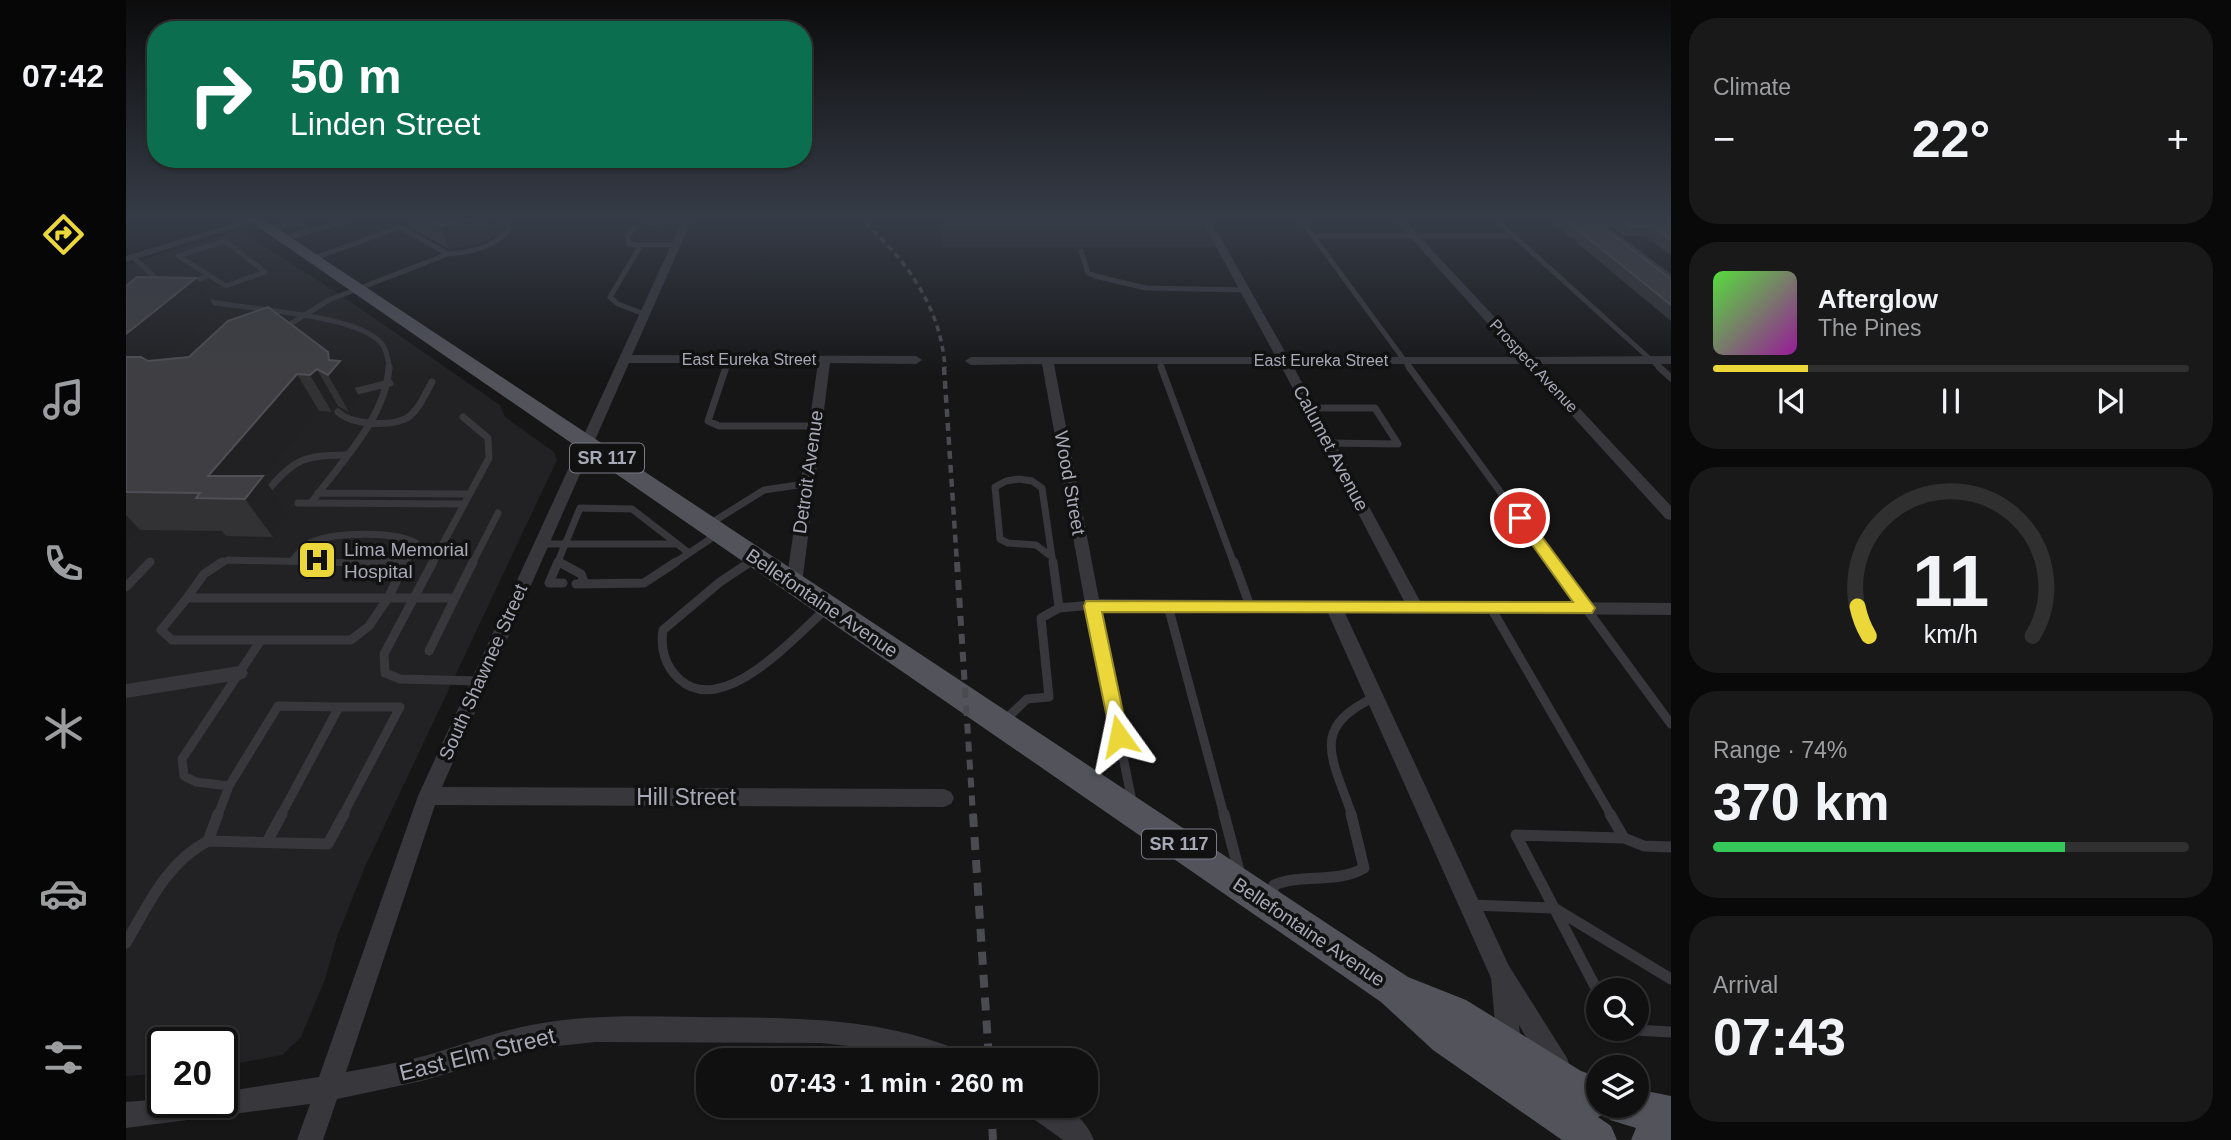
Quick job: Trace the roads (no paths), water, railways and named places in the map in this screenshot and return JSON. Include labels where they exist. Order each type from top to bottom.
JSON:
[{"type":"main road","name":"Bellefontaine Avenue","points":[[328,270],[1394,989],[1446,1037],[1597,1140]]},
{"type":"main road","name":"Bellefontaine Avenue","points":[[1394,989],[1452,1013],[1584,1091]]},
{"type":"main road","points":[[1649,1111],[1671,1116]]},
{"type":"main road","points":[[1651,1140],[1671,1124]]},
{"type":"street","name":"South Shawnee Street","points":[[310,1140],[428,796],[664,270]]},
{"type":"street","name":"Calumet Avenue","points":[[1234,270],[1415,607]]},
{"type":"street","name":"Prospect Avenue","points":[[1445,270],[1671,515]]},
{"type":"street","name":"East Eureka Street","points":[[624,359],[916,360]]},
{"type":"street","name":"Detroit Avenue","points":[[794,584],[824,360]]},
{"type":"street","name":"East Eureka Street","points":[[971,361],[1671,360]]},
{"type":"street","name":"Wood Street","points":[[1047,361],[1092,606]]},
{"type":"street","points":[[1092,606],[1671,609]]},
{"type":"street","points":[[1335,607],[1501,974],[1584,1091]]},
{"type":"street","points":[[126,691],[239,673]]},
{"type":"street","name":"Hill Street","points":[[428,796],[944,797]]},
{"type":"street","points":[[1501,974],[1509,1048]]},
{"type":"street","name":"East Elm Street","points":[[126,1115],[188,1109],[330,1087],[407,1072],[547,1034],[584,1031],[795,1029],[835,1032],[891,1041],[914,1048]]},
{"type":"street","points":[[1056,1118],[1081,1140]]},
{"type":"lane","points":[[144,270],[171,290]]},
{"type":"lane","points":[[199,270],[226,285],[265,272],[263,270]]},
{"type":"lane","points":[[273,335],[302,315],[356,289],[405,270]]},
{"type":"lane","points":[[626,270],[610,297],[618,304],[644,314]]},
{"type":"lane","points":[[1087,270],[1094,276],[1146,288],[1245,290]]},
{"type":"lane","points":[[1339,270],[1671,724]]},
{"type":"lane","points":[[1552,270],[1671,377]]},
{"type":"lane","points":[[180,287],[207,276]]},
{"type":"lane","points":[[196,298],[231,307],[341,321],[376,339],[389,357],[390,383],[370,421],[311,503]]},
{"type":"lane","points":[[728,359],[708,421],[719,426],[814,426]]},
{"type":"lane","points":[[1159,360],[1250,606]]},
{"type":"lane","points":[[338,412],[345,419],[396,421],[408,417],[432,382]]},
{"type":"lane","points":[[353,392],[390,383]]},
{"type":"lane","points":[[1309,408],[1375,408],[1398,444],[1328,443]]},
{"type":"lane","points":[[463,416],[485,432],[492,443],[489,458],[384,653],[386,673],[400,679],[480,681]]},
{"type":"lane","points":[[269,489],[287,467],[299,459],[315,455],[345,455]]},
{"type":"lane","points":[[1053,558],[1036,545],[1008,543],[1000,539],[995,487],[998,483],[1006,480],[1028,481],[1037,483],[1042,488],[1053,558],[1059,607]]},
{"type":"lane","points":[[558,561],[580,574],[580,584],[644,583],[688,553],[761,489],[781,484],[806,484]]},
{"type":"lane","points":[[318,493],[468,494]]},
{"type":"lane","points":[[298,503],[462,504]]},
{"type":"lane","points":[[563,583],[549,583],[580,508],[632,509],[688,553]]},
{"type":"lane","points":[[429,651],[498,513]]},
{"type":"lane","points":[[292,561],[304,547],[326,538],[401,536],[416,543],[406,562],[386,598],[368,629],[351,640],[172,640],[164,635],[161,629],[209,568],[217,562],[228,559],[292,561],[406,562]]},
{"type":"lane","points":[[541,544],[675,544]]},
{"type":"lane","points":[[756,558],[720,582],[663,629],[660,649],[666,662],[674,673],[696,689],[707,691],[730,687],[745,679],[828,607]]},
{"type":"lane","points":[[126,587],[150,562]]},
{"type":"lane","points":[[187,597],[455,598]]},
{"type":"lane","points":[[1001,724],[1027,699],[1049,697],[1041,618],[1048,611],[1059,607],[1092,606],[1135,814]]},
{"type":"lane","points":[[1168,606],[1256,897],[1275,884],[1303,877],[1339,878],[1356,874],[1364,868],[1359,838],[1331,752],[1330,740],[1331,729],[1341,716],[1375,697]]},
{"type":"lane","points":[[1491,608],[1624,838]]},
{"type":"lane","points":[[229,786],[195,782],[184,776],[181,759],[261,640]]},
{"type":"lane","points":[[126,943],[179,859],[196,845],[208,841],[328,844],[400,707],[278,706],[229,786],[208,841]]},
{"type":"lane","points":[[267,842],[339,706]]},
{"type":"lane","points":[[1591,978],[1516,835],[1624,838],[1644,846],[1671,847]]},
{"type":"lane","points":[[1471,905],[1554,908],[1671,979]]},
{"type":"lane","points":[[1649,1031],[1671,1032]]},
{"type":"railway","points":[[908,270],[928,303],[942,345],[945,368]]},
{"type":"railway","points":[[944,367],[957,564]]},
{"type":"railway","points":[[957,562],[973,815]]},
{"type":"railway","points":[[973,814],[988,1048]]},
{"type":"railway","points":[[992,1118],[993,1140]]},
{"type":"place","name":"Lima Memorial Hospital","points":[[317,560]]}]
